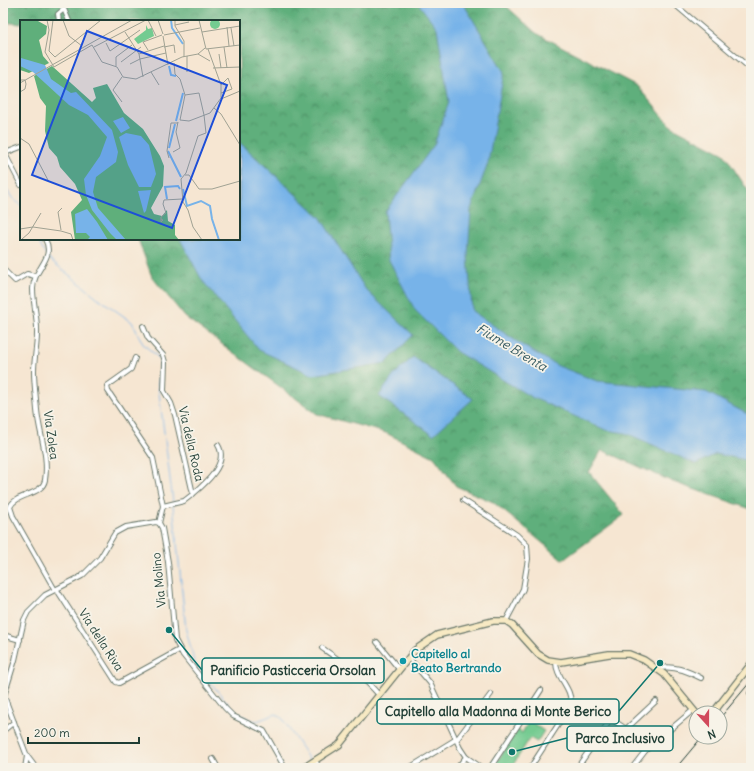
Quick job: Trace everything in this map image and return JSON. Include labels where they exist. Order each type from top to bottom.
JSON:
[{"type":"street","points":[[673,3],[751,69]]},
{"type":"street","points":[[59,20],[58,14],[64,9],[69,20]]},
{"type":"street","points":[[20,147],[4,152],[20,182]]},
{"type":"street","name":"Via Zolea","points":[[46,240],[49,246],[48,254],[35,276],[33,287],[37,334],[34,371],[38,414],[44,448],[45,480],[41,488],[15,501],[10,507],[13,516],[56,590]]},
{"type":"street","points":[[3,269],[15,281],[27,274],[35,276]]},
{"type":"street","name":"Via della Roda","points":[[143,326],[148,338],[163,355],[165,362],[164,391],[172,403],[193,494],[184,501],[162,506]]},
{"type":"street","points":[[36,768],[27,756],[5,701],[4,694],[16,660],[28,612],[45,595],[82,576],[92,567],[105,551],[115,533],[126,527],[149,522],[159,523],[162,506],[155,465],[150,451],[108,391],[107,386],[132,369],[135,358]]},
{"type":"street","points":[[193,494],[211,477],[222,458],[221,450],[218,445]]},
{"type":"street","points":[[463,500],[517,535],[527,545],[528,559],[523,588],[506,622]]},
{"type":"street","name":"Via Molino","points":[[159,523],[162,528],[168,562],[175,640],[179,650],[215,697],[233,716],[264,731],[285,768]]},
{"type":"street","name":"Via della Riva","points":[[56,590],[116,682],[119,683],[179,650]]},
{"type":"street","points":[[309,764],[339,745],[415,650],[437,634],[494,621],[506,622],[538,654],[556,662],[599,654],[629,654],[644,660],[664,674],[688,705]]},
{"type":"street","points":[[3,635],[20,640]]},
{"type":"street","points":[[377,642],[399,669]]},
{"type":"street","points":[[322,648],[344,663],[371,685],[379,695]]},
{"type":"street","points":[[409,658],[430,683],[466,757],[482,768]]},
{"type":"street","points":[[530,768],[571,705],[572,696],[556,668],[556,662]]},
{"type":"street","points":[[720,705],[751,664]]},
{"type":"street","points":[[657,669],[664,666],[680,668],[702,678]]},
{"type":"street","points":[[490,768],[541,690]]},
{"type":"street","points":[[409,768],[456,739],[463,732],[491,694]]},
{"type":"street","points":[[626,729],[656,701]]},
{"type":"street","points":[[632,768],[646,750],[688,717]]},
{"type":"street","points":[[577,768],[611,719],[626,729],[646,750]]},
{"type":"street","points":[[3,731],[14,722]]},
{"type":"street","points":[[25,768],[27,756]]},
{"type":"street","points":[[457,768],[466,757]]},
{"type":"street","points":[[213,759],[218,768]]},
{"type":"street","points":[[309,764],[319,768]]},
{"type":"green space","points":[[3,3],[503,3],[536,33],[637,86],[671,126],[724,154],[751,195],[751,509],[673,482],[602,450],[589,472],[624,515],[563,560],[493,502],[456,486],[434,457],[386,433],[317,414],[185,317],[152,277],[138,240],[240,240],[240,20],[20,20],[20,24],[3,22]]},
{"type":"green space","points":[[529,721],[544,731],[537,742],[530,738],[511,768],[493,768],[517,730],[522,733]]},
{"type":"water","name":"Fiume Brenta","points":[[418,3],[463,3],[504,72],[488,163],[471,209],[468,256],[472,311],[525,347],[558,366],[597,381],[706,392],[751,416],[751,461],[716,454],[696,464],[626,433],[606,430],[531,397],[457,352],[415,310],[389,260],[385,212],[434,145],[449,102],[437,28]]},
{"type":"water","points":[[240,143],[320,217],[366,290],[413,335],[386,363],[313,375],[259,350],[202,280],[181,240],[240,240]]},
{"type":"water","points":[[413,357],[473,399],[433,435],[379,396],[394,375]]},
{"type":"waterway","points":[[3,184],[12,198],[20,204]]},
{"type":"waterway","points":[[38,240],[45,254]]},
{"type":"waterway","points":[[48,258],[98,298],[132,322],[143,344],[158,357],[160,364],[158,385],[173,502]]},
{"type":"waterway","points":[[173,505],[186,630],[195,664],[235,712],[251,720],[257,721],[276,714],[282,718],[308,758],[309,762]]},
{"type":"railway","points":[[728,708],[751,681]]},
{"type":"railway","points":[[676,768],[695,745]]},
{"type":"place","name":"Panificio Pasticceria Orsolan","points":[[169,630]]},
{"type":"place","name":"Capitello al Beato Bertrando","points":[[403,661]]},
{"type":"place","name":"Capitello alla Madonna di Monte Berico","points":[[660,663]]},
{"type":"place","name":"Parco Inclusivo","points":[[512,752]]}]
